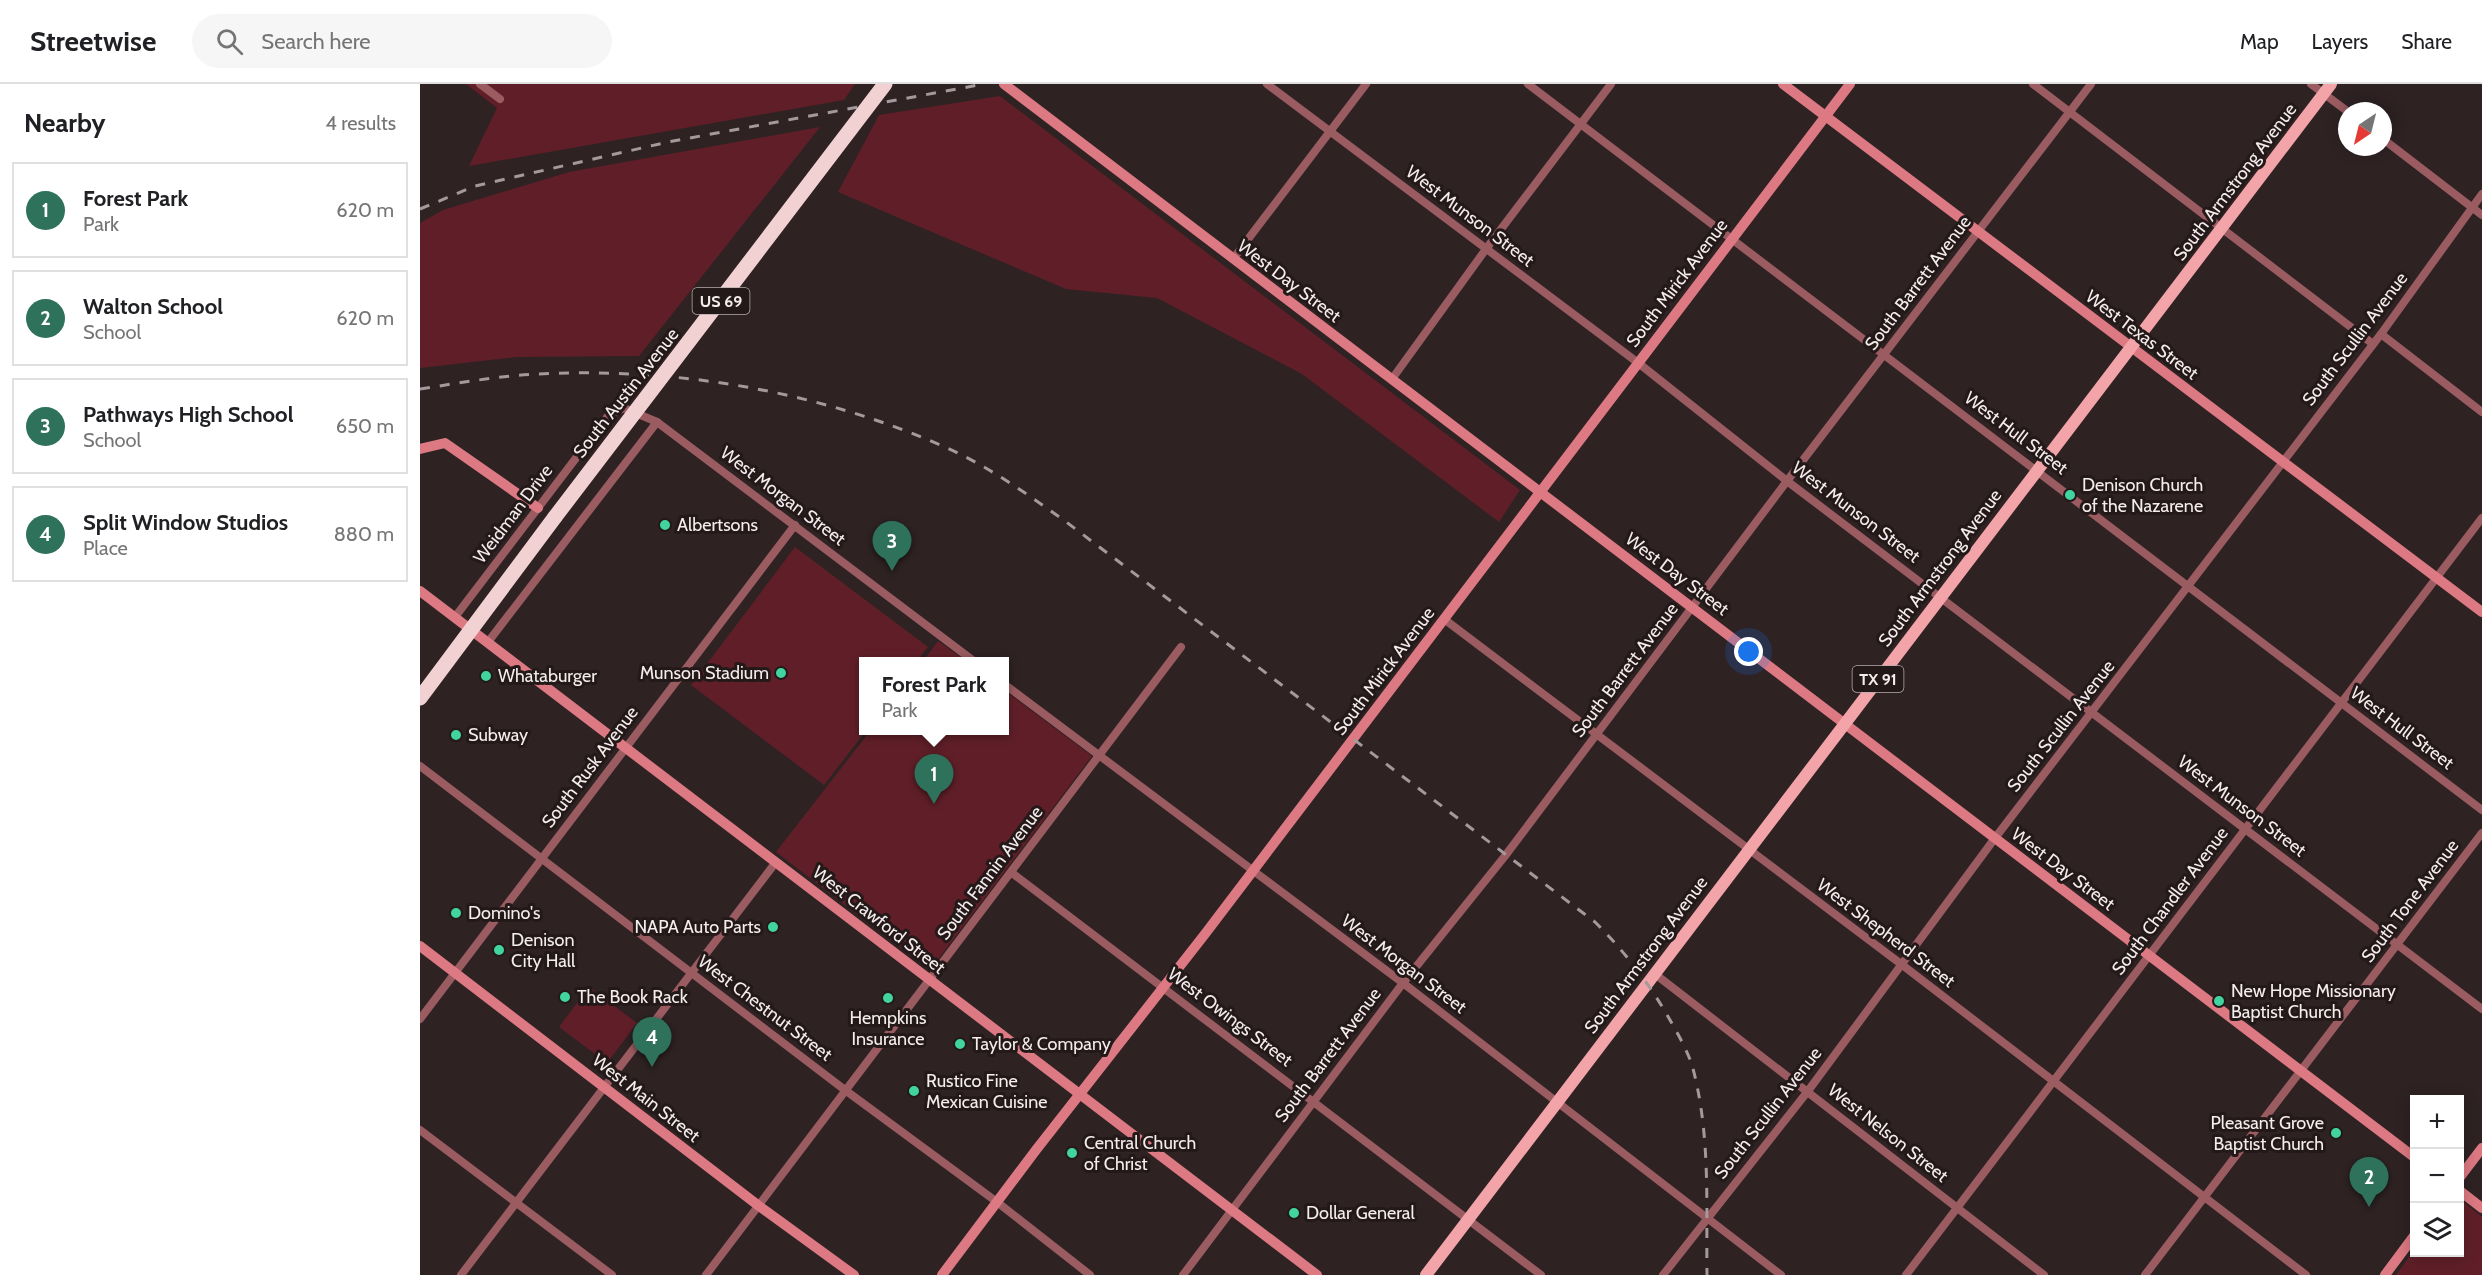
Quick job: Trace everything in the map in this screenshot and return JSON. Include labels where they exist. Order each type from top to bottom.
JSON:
[{"type":"highway","name":"South Austin Avenue","points":[[420,698],[885,84]]},
{"type":"main road","name":"South Armstrong Avenue","points":[[1426,1275],[2328,89]]},
{"type":"street","points":[[480,84],[500,99]]},
{"type":"street","name":"West Day Street","points":[[1004,84],[2410,1153]]},
{"type":"street","name":"West Munson Street","points":[[1267,84],[1636,362],[1787,481],[2482,1009]]},
{"type":"street","points":[[1233,259],[1366,84]]},
{"type":"street","name":"West Hull Street","points":[[1528,84],[2482,810]]},
{"type":"street","points":[[1392,379],[1486,249],[1611,84]]},
{"type":"street","name":"West Texas Street","points":[[1783,84],[2482,612]]},
{"type":"street","name":"South Mirick Avenue","points":[[942,1275],[1253,871],[1636,362],[1850,84]]},
{"type":"street","points":[[2033,84],[2373,344]]},
{"type":"street","name":"South Barrett Avenue","points":[[1183,1275],[1403,983],[1505,856],[1694,608],[1787,481],[2091,84]]},
{"type":"street","points":[[2311,84],[2328,89],[2339,102]]},
{"type":"street","points":[[2392,146],[2482,215]]},
{"type":"street","name":"South Scullin Avenue","points":[[1663,1275],[1808,1091],[1995,838],[2381,334],[2482,194]]},
{"type":"street","points":[[2381,334],[2482,412]]},
{"type":"street","name":"Weidman Drive","points":[[455,617],[608,416],[624,408],[657,422]]},
{"type":"street","points":[[488,642],[657,422]]},
{"type":"street","name":"West Morgan Street","points":[[657,422],[968,657]]},
{"type":"street","points":[[420,449],[445,443],[538,508]]},
{"type":"street","name":"South Chandler Avenue","points":[[1906,1275],[2482,518]]},
{"type":"street","name":"South Rusk Avenue","points":[[420,1019],[795,525]]},
{"type":"street","name":"West Crawford Street","points":[[420,591],[1317,1275]]},
{"type":"street","name":"West Shepherd Street","points":[[1443,619],[1901,964],[2306,1275]]},
{"type":"street","name":"South Fannin Avenue","points":[[706,1275],[1181,647]]},
{"type":"street","name":"West Morgan Street","points":[[1009,687],[1403,983],[1781,1275]]},
{"type":"street","name":"West Chestnut Street","points":[[420,766],[845,1090],[997,1202],[1090,1275]]},
{"type":"street","name":"South Tone Avenue","points":[[2145,1275],[2482,833]]},
{"type":"street","points":[[461,1275],[776,862]]},
{"type":"street","name":"West Owings Street","points":[[1012,873],[1541,1275]]},
{"type":"street","name":"West Main Street","points":[[420,946],[759,1206],[854,1275]]},
{"type":"street","name":"West Nelson Street","points":[[1655,974],[2044,1275]]},
{"type":"street","points":[[420,1130],[612,1275]]},
{"type":"street","points":[[2464,1172],[2482,1148]]},
{"type":"street","points":[[2464,1194],[2482,1208]]},
{"type":"street","points":[[2385,1275],[2410,1242]]},
{"type":"shaded area","points":[[466,84],[855,84],[844,100],[469,166],[497,108]]},
{"type":"shaded area","points":[[1000,96],[1520,490],[1499,522],[1302,374],[1157,298],[1066,289],[838,192],[879,115]]},
{"type":"shaded area","points":[[820,127],[639,356],[517,357],[420,368],[420,223],[443,210],[569,172]]},
{"type":"shaded area","name":"Munson Stadium","points":[[795,547],[928,647],[920,657],[859,657],[859,735],[863,735],[824,785],[691,685]]},
{"type":"shaded area","points":[[938,641],[960,657],[926,657]]},
{"type":"shaded area","points":[[1009,694],[1092,756],[930,970],[776,852],[867,735],[1009,735]]},
{"type":"shaded area","points":[[589,987],[637,1023],[607,1063],[559,1027]]},
{"type":"shaded area","points":[[2464,1202],[2482,1217],[2482,1275],[2396,1275],[2410,1256],[2464,1257]]},
{"type":"railway","points":[[420,209],[475,186],[668,142],[984,84]]},
{"type":"railway","points":[[420,389],[508,376],[589,373],[694,379],[746,387],[797,397],[897,427],[961,455],[1036,501],[1595,922],[1636,968],[1662,1006],[1692,1065],[1705,1143],[1707,1275]]},
{"type":"place","name":"Denison Church of the Nazarene","points":[[2070,495]]},
{"type":"place","name":"Albertsons","points":[[665,525]]},
{"type":"place","name":"Pathways High School","points":[[892,571]]},
{"type":"place","name":"Munson Stadium","points":[[781,673]]},
{"type":"place","name":"Whataburger","points":[[486,676]]},
{"type":"place","name":"Subway","points":[[456,735]]},
{"type":"place","name":"Forest Park","points":[[934,804]]},
{"type":"place","name":"Domino's","points":[[456,913]]},
{"type":"place","name":"NAPA Auto Parts","points":[[773,927]]},
{"type":"place","name":"Denison City Hall","points":[[499,950]]},
{"type":"place","name":"The Book Rack","points":[[565,997]]},
{"type":"place","name":"Hempkins Insurance","points":[[888,998]]},
{"type":"place","name":"New Hope Missionary Baptist Church","points":[[2219,1001]]},
{"type":"place","name":"Taylor & Company","points":[[960,1044]]},
{"type":"place","name":"Split Window Studios","points":[[652,1067]]},
{"type":"place","name":"Rustico Fine Mexican Cuisine","points":[[914,1091]]},
{"type":"place","name":"Pleasant Grove Baptist Church","points":[[2336,1133]]},
{"type":"place","name":"Central Church of Christ","points":[[1072,1153]]},
{"type":"place","name":"Walton School","points":[[2369,1207]]},
{"type":"place","name":"Dollar General","points":[[1294,1213]]}]
